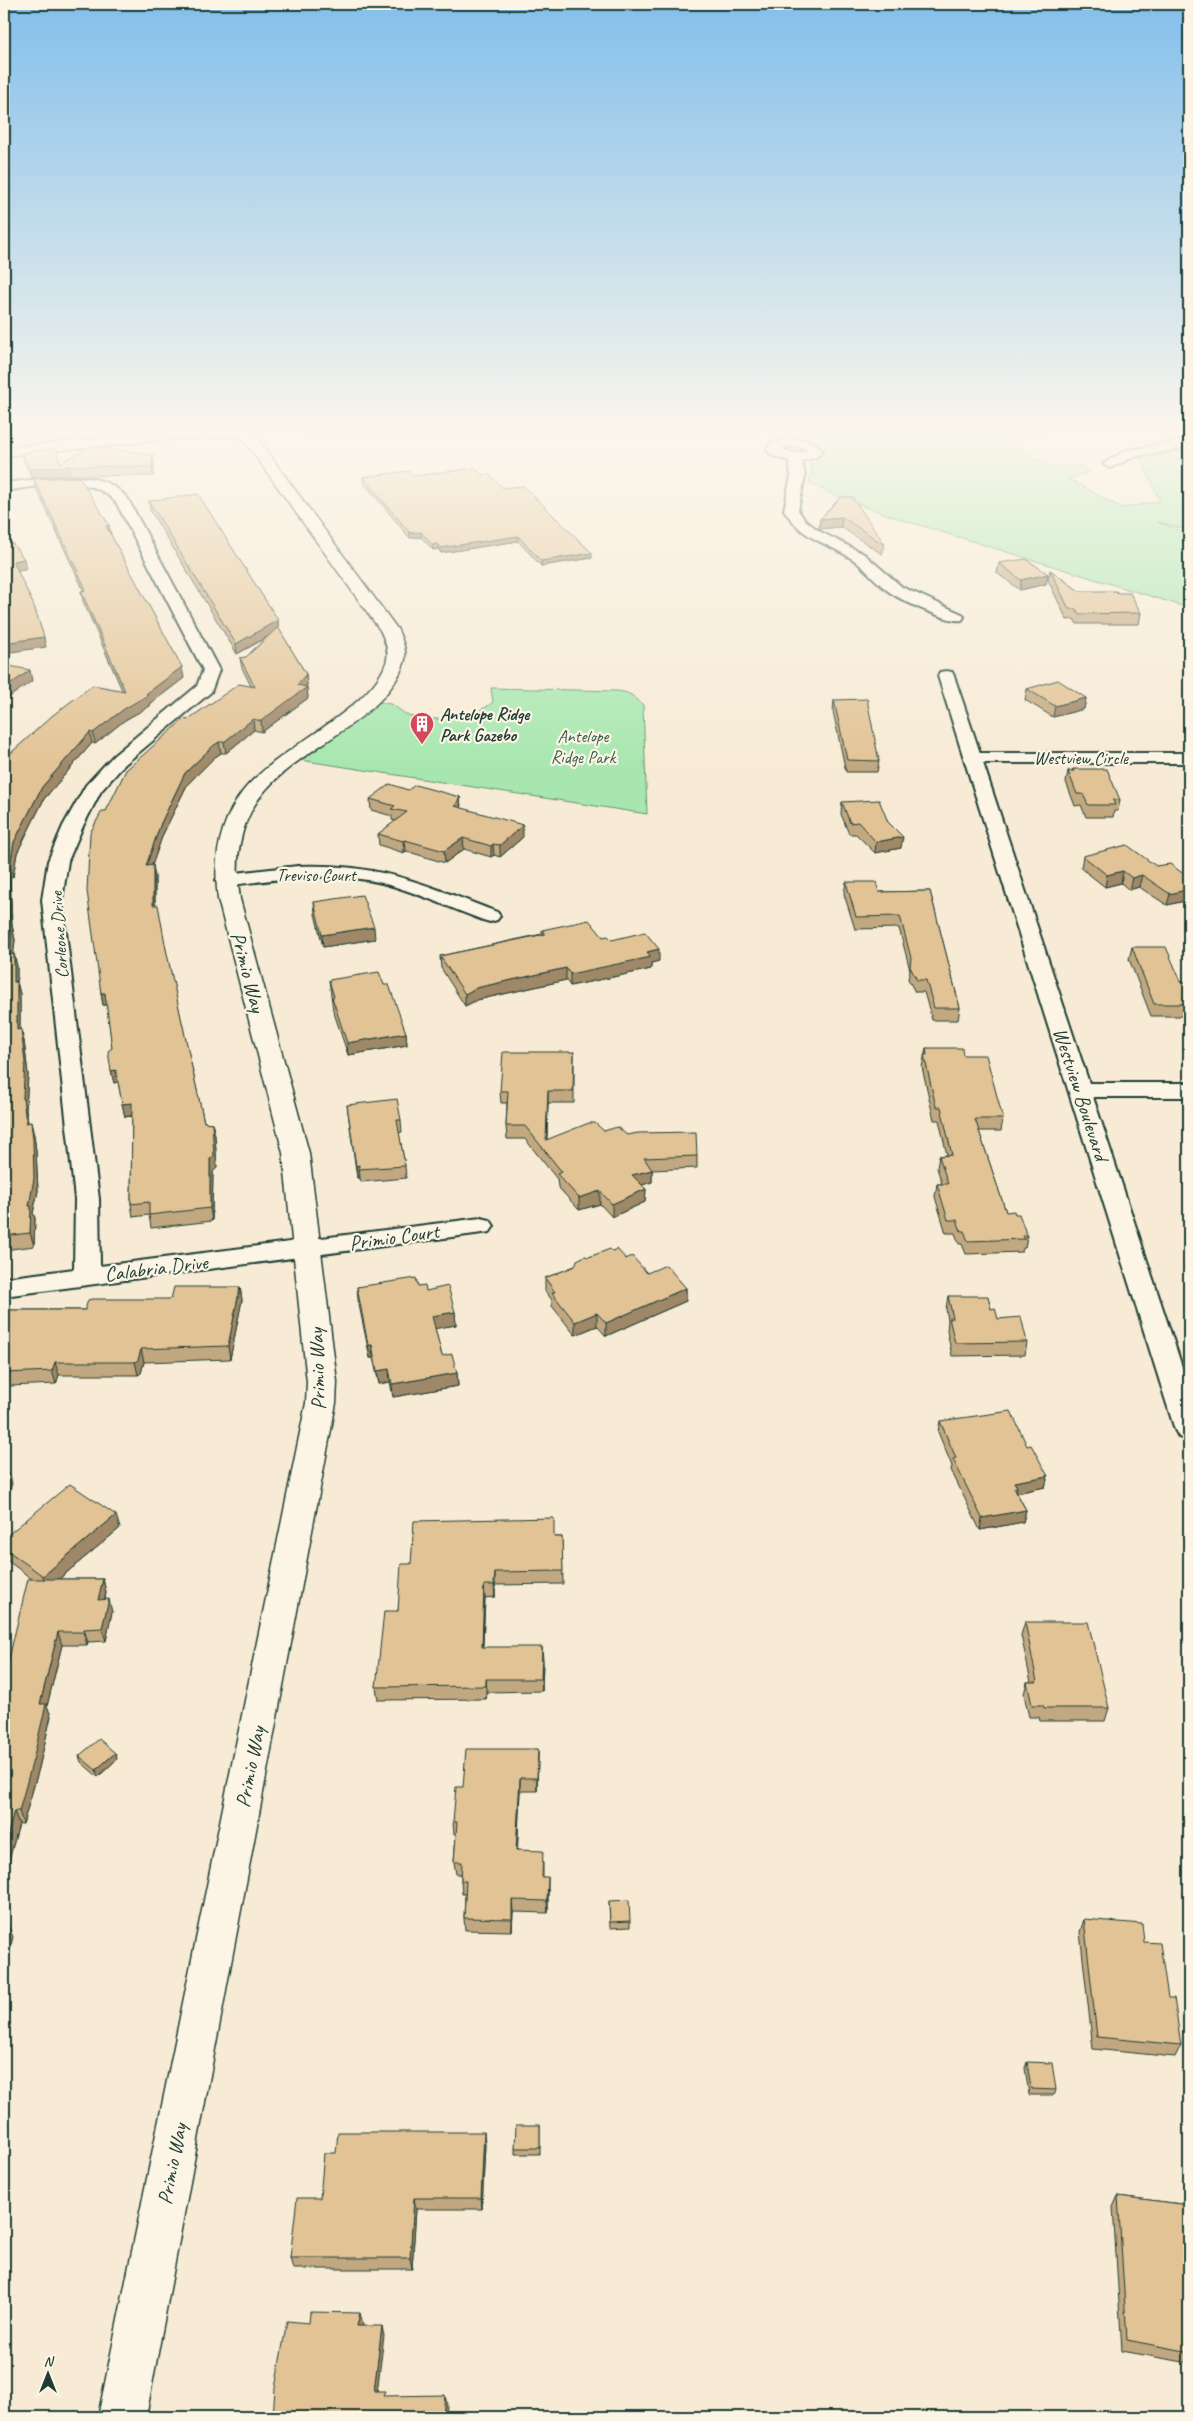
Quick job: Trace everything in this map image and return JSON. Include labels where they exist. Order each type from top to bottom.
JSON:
[{"type":"street","name":"Corleone Drive","points":[[87,1277],[87,1199],[52,900],[58,861],[73,826],[93,789],[119,760],[205,688],[211,670],[145,544]]},
{"type":"street","name":"Primio Way","points":[[122,2417],[318,1425],[322,1382],[296,1153],[226,880],[226,854],[233,828],[252,794],[290,757],[376,694],[391,673],[396,658],[396,644],[389,630],[328,544]]},
{"type":"street","points":[[832,544],[859,557],[897,590],[956,617]]},
{"type":"street","name":"Westview Boulevard","points":[[946,676],[1189,1430]]},
{"type":"street","name":"Westview Circle","points":[[972,758],[1189,758]]},
{"type":"street","name":"Treviso Court","points":[[226,880],[312,872],[371,875],[394,881],[490,916]]},
{"type":"street","points":[[1079,1090],[1189,1090]]},
{"type":"street","name":"Primio Court","points":[[307,1249],[481,1226]]},
{"type":"street","name":"Calabria Drive","points":[[4,1287],[307,1249]]},
{"type":"green space","points":[[981,544],[1189,544],[1189,608]]},
{"type":"green space","name":"Antelope Ridge Park","points":[[491,688],[617,691],[628,693],[637,699],[643,705],[647,814],[300,760],[379,702],[390,704],[407,715],[414,717],[444,719],[476,712],[493,702]]},
{"type":"building","points":[[4,544],[13,544],[24,559],[13,561],[34,606],[44,637],[4,643]]},
{"type":"building","points":[[65,544],[116,544],[182,667],[146,694],[148,695],[124,709],[93,733],[90,732],[42,787],[14,842],[10,865],[7,865],[9,913],[12,928],[10,955],[14,954],[14,982],[17,982],[17,1030],[21,1029],[25,1062],[23,1097],[26,1123],[31,1122],[34,1178],[29,1206],[31,1206],[30,1233],[4,1236],[4,757],[53,715],[93,685],[125,691],[81,591],[86,590]]},
{"type":"building","points":[[175,544],[230,544],[278,620],[236,644]]},
{"type":"building","points":[[431,544],[466,544],[440,548],[438,544]]},
{"type":"building","points":[[525,544],[583,544],[592,553],[541,561]]},
{"type":"building","points":[[1026,559],[1048,574],[1021,580],[999,563]]},
{"type":"building","points":[[1050,570],[1079,591],[1130,593],[1141,613],[1079,614],[1076,609],[1069,609]]},
{"type":"building","points":[[278,627],[306,674],[297,685],[307,687],[261,721],[253,719],[224,742],[219,742],[213,746],[185,773],[161,823],[146,866],[153,865],[153,905],[158,905],[204,1122],[212,1123],[214,1156],[210,1159],[210,1208],[149,1215],[149,1202],[131,1204],[132,1103],[122,1104],[116,1070],[111,1071],[108,1051],[112,1048],[105,993],[101,993],[87,891],[90,833],[102,811],[106,811],[126,770],[184,719],[187,720],[239,684],[255,687],[240,658],[246,657]]},
{"type":"building","points":[[4,665],[30,670],[4,689]]},
{"type":"building","points":[[1058,680],[1086,698],[1055,706],[1027,689]]},
{"type":"building","points":[[867,699],[879,761],[847,760],[834,700]]},
{"type":"building","points":[[1073,769],[1107,769],[1120,800],[1113,800],[1115,805],[1088,805],[1083,794],[1077,794],[1068,771],[1074,771]]},
{"type":"building","points":[[390,784],[408,790],[415,785],[460,797],[455,806],[523,825],[500,845],[493,844],[491,846],[463,838],[444,851],[378,834],[407,812],[391,809],[395,806],[370,799]]},
{"type":"building","points":[[879,800],[888,822],[903,837],[876,842],[858,822],[850,823],[842,802]]},
{"type":"building","points":[[1127,845],[1156,866],[1170,864],[1189,878],[1189,889],[1170,894],[1142,875],[1132,878],[1123,871],[1107,875],[1083,856]]},
{"type":"building","points":[[846,882],[876,882],[879,892],[930,891],[960,1008],[934,1008],[926,980],[917,980],[910,967],[911,958],[900,916],[856,917]]},
{"type":"building","points":[[362,895],[374,927],[322,935],[314,902]]},
{"type":"building","points":[[589,920],[603,937],[608,936],[612,940],[645,932],[659,949],[647,952],[651,957],[570,974],[566,968],[476,988],[465,994],[440,956],[545,934],[542,930]]},
{"type":"building","points":[[1132,947],[1166,947],[1181,982],[1189,982],[1189,1004],[1154,1004]]},
{"type":"building","points":[[379,972],[384,985],[389,985],[406,1033],[347,1043],[332,997],[334,997],[329,980]]},
{"type":"building","points":[[926,1048],[962,1048],[963,1055],[986,1055],[1003,1119],[975,1119],[1006,1212],[1014,1211],[1015,1214],[1019,1214],[1027,1236],[1023,1236],[1025,1239],[968,1241],[964,1231],[961,1231],[957,1220],[948,1220],[937,1184],[948,1184],[939,1156],[952,1155],[941,1107],[936,1107],[924,1055],[927,1055]]},
{"type":"building","points":[[503,1052],[574,1052],[573,1091],[548,1091],[546,1140],[589,1123],[595,1123],[604,1131],[617,1127],[627,1135],[638,1133],[696,1132],[697,1156],[644,1158],[652,1170],[632,1175],[646,1189],[612,1204],[600,1191],[579,1198],[557,1174],[562,1172],[525,1126],[506,1126],[508,1091],[500,1091]]},
{"type":"building","points":[[397,1099],[401,1120],[397,1120],[405,1166],[359,1169],[359,1165],[356,1166],[347,1105]]},
{"type":"building","points":[[610,1249],[612,1251],[617,1249],[626,1259],[632,1256],[647,1273],[666,1265],[686,1288],[606,1323],[597,1313],[575,1322],[552,1293],[555,1292],[545,1278],[575,1266],[577,1260],[585,1256],[589,1257]]},
{"type":"building","points":[[416,1278],[418,1286],[425,1285],[426,1291],[448,1286],[455,1312],[432,1316],[442,1356],[452,1354],[457,1373],[392,1384],[389,1369],[377,1371],[372,1345],[368,1345],[357,1287]]},
{"type":"building","points":[[174,1287],[240,1287],[228,1346],[141,1349],[138,1360],[135,1362],[55,1362],[52,1371],[5,1373],[7,1367],[4,1368],[4,1310],[85,1310],[88,1300],[92,1299],[171,1299]]},
{"type":"building","points":[[948,1296],[988,1296],[991,1309],[995,1308],[998,1319],[1021,1317],[1027,1342],[955,1343],[949,1318],[953,1318]]},
{"type":"building","points":[[1011,1411],[1027,1446],[1031,1445],[1048,1476],[1014,1482],[1017,1487],[1014,1488],[1026,1510],[982,1518],[953,1459],[956,1458],[940,1421]]},
{"type":"building","points":[[4,1470],[8,1470],[4,1484]]},
{"type":"building","points":[[70,1484],[116,1515],[43,1576],[4,1548],[4,1538]]},
{"type":"building","points":[[554,1518],[554,1537],[562,1537],[563,1571],[495,1572],[494,1585],[484,1585],[482,1647],[542,1647],[541,1679],[486,1679],[486,1686],[376,1687],[384,1611],[398,1611],[401,1564],[411,1564],[414,1521]]},
{"type":"building","points":[[28,1579],[103,1579],[98,1600],[109,1599],[102,1628],[84,1629],[83,1632],[58,1632],[40,1704],[46,1704],[34,1756],[19,1811],[14,1811],[4,1848],[4,1658],[9,1658]]},
{"type":"building","points":[[1025,1622],[1088,1622],[1109,1708],[1044,1708],[1043,1705],[1032,1705],[1027,1682],[1037,1682]]},
{"type":"building","points":[[99,1739],[115,1753],[96,1770],[79,1756]]},
{"type":"building","points":[[466,1749],[538,1749],[537,1778],[520,1778],[516,1850],[543,1851],[542,1877],[548,1877],[547,1901],[512,1900],[512,1919],[464,1918],[466,1881],[461,1881],[462,1862],[454,1862],[457,1822],[453,1822],[456,1787],[463,1787]]},
{"type":"building","points":[[629,1900],[630,1921],[610,1922],[609,1901]]},
{"type":"building","points":[[1084,1919],[1142,1924],[1144,1942],[1160,1943],[1168,1998],[1174,1998],[1181,2045],[1097,2037]]},
{"type":"building","points":[[4,1925],[8,1925],[4,1943]]},
{"type":"building","points":[[1027,2062],[1052,2063],[1056,2090],[1031,2089]]},
{"type":"building","points":[[516,2125],[540,2125],[540,2148],[515,2148]]},
{"type":"building","points":[[338,2132],[484,2132],[481,2198],[414,2198],[410,2258],[290,2258],[297,2198],[320,2198],[324,2153],[336,2153]]},
{"type":"building","points":[[1118,2196],[1189,2205],[1189,2352],[1127,2340]]},
{"type":"building","points":[[310,2312],[360,2313],[357,2326],[382,2326],[374,2391],[385,2391],[383,2396],[445,2395],[443,2417],[273,2417],[275,2388],[287,2321],[309,2323]]},
{"type":"place","name":"Antelope Ridge Park Gazebo","points":[[422,745]]}]
